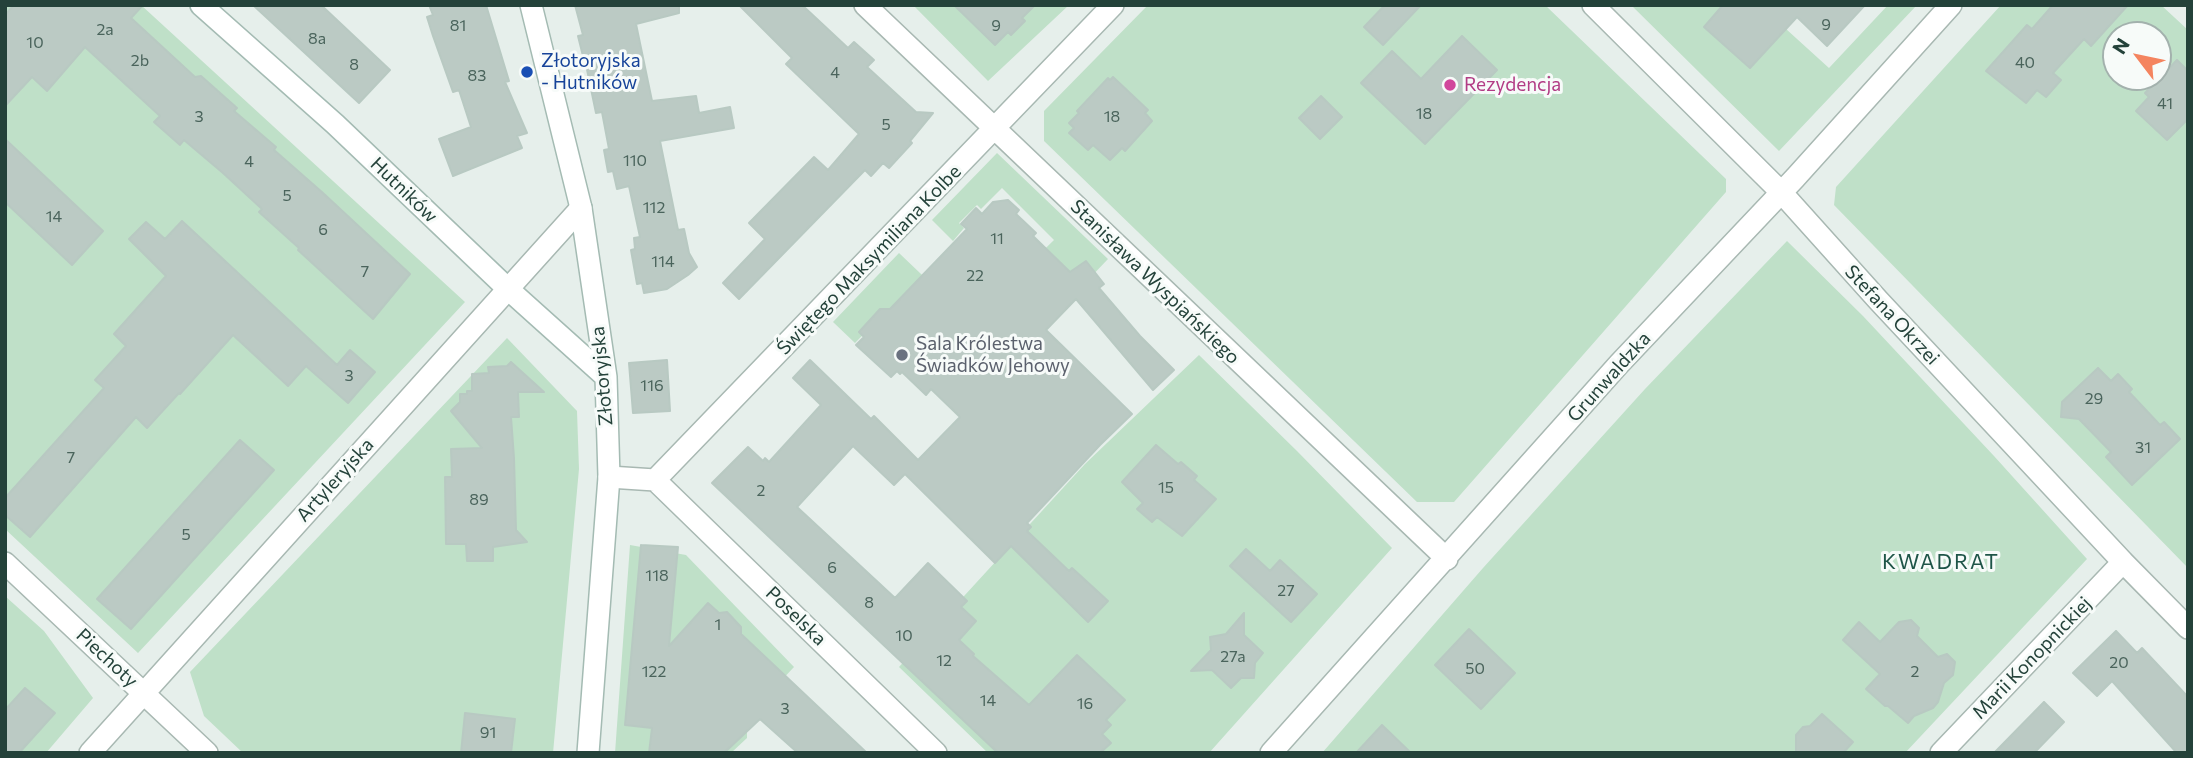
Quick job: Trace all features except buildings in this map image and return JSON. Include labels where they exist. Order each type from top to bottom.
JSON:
[{"type":"street","name":"Hutników","points":[[201,5],[335,124],[508,289],[606,377]]},
{"type":"street","name":"Złotoryjska","points":[[531,5],[581,208],[606,377],[609,477],[588,753]]},
{"type":"street","name":"Stanisława Wyspiańskiego","points":[[865,5],[1447,559]]},
{"type":"street","name":"Świętego Maksymiliana Kolbe","points":[[655,480],[1113,5]]},
{"type":"street","name":"Stefana Okrzei","points":[[1593,5],[1781,192],[1878,300],[2188,628]]},
{"type":"street","name":"Grunwaldzka","points":[[1271,753],[1619,364],[1781,192],[1951,5]]},
{"type":"street","name":"Artyleryjska","points":[[90,753],[581,208]]},
{"type":"street","points":[[609,477],[655,480]]},
{"type":"street","name":"Poselska","points":[[655,480],[936,753]]},
{"type":"street","name":"Marii Konopnickiej","points":[[1941,753],[2123,562]]},
{"type":"street","name":"Piechoty","points":[[5,563],[208,753]]},
{"type":"green space","points":[[5,5],[141,5],[465,302],[138,653],[5,529]]},
{"type":"green space","points":[[913,5],[1069,5],[988,81]]},
{"type":"green space","points":[[1148,5],[1545,5],[1726,179],[1726,192],[1454,502],[1417,502],[1044,141],[1044,111]]},
{"type":"green space","points":[[1631,5],[1767,5],[1764,9],[1829,68],[1888,5],[1917,5],[1779,151]]},
{"type":"green space","points":[[2001,5],[2161,5],[2188,30],[2188,568],[1834,205],[1836,187]]},
{"type":"green space","points":[[997,153],[1108,259],[1043,327],[1004,289],[1054,240],[1002,188],[981,209],[977,205],[959,223],[964,228],[953,241],[932,220]]},
{"type":"green space","points":[[1787,241],[1863,316],[2087,559],[1905,753],[1322,753],[1483,568],[1645,389]]},
{"type":"green space","points":[[899,253],[1026,374],[949,366],[889,308],[855,343],[833,322]]},
{"type":"green space","points":[[507,338],[577,411],[579,469],[553,753],[243,753],[204,716],[190,672]]},
{"type":"green space","points":[[1199,355],[1392,548],[1209,753],[988,753],[899,667],[1085,464]]},
{"type":"green space","points":[[630,545],[686,555],[794,667],[747,717],[747,738],[731,753],[615,753]]},
{"type":"green space","points":[[5,596],[44,631],[93,698],[46,753],[5,753]]},
{"type":"place","name":"Złotoryjska - Hutników","points":[[527,72]]},
{"type":"place","name":"Rezydencja","points":[[1450,85]]},
{"type":"place","name":"Sala Królestwa Świadków Jehowy","points":[[902,355]]},
{"type":"district","name":"KWADRAT","points":[[1941,562]]}]
